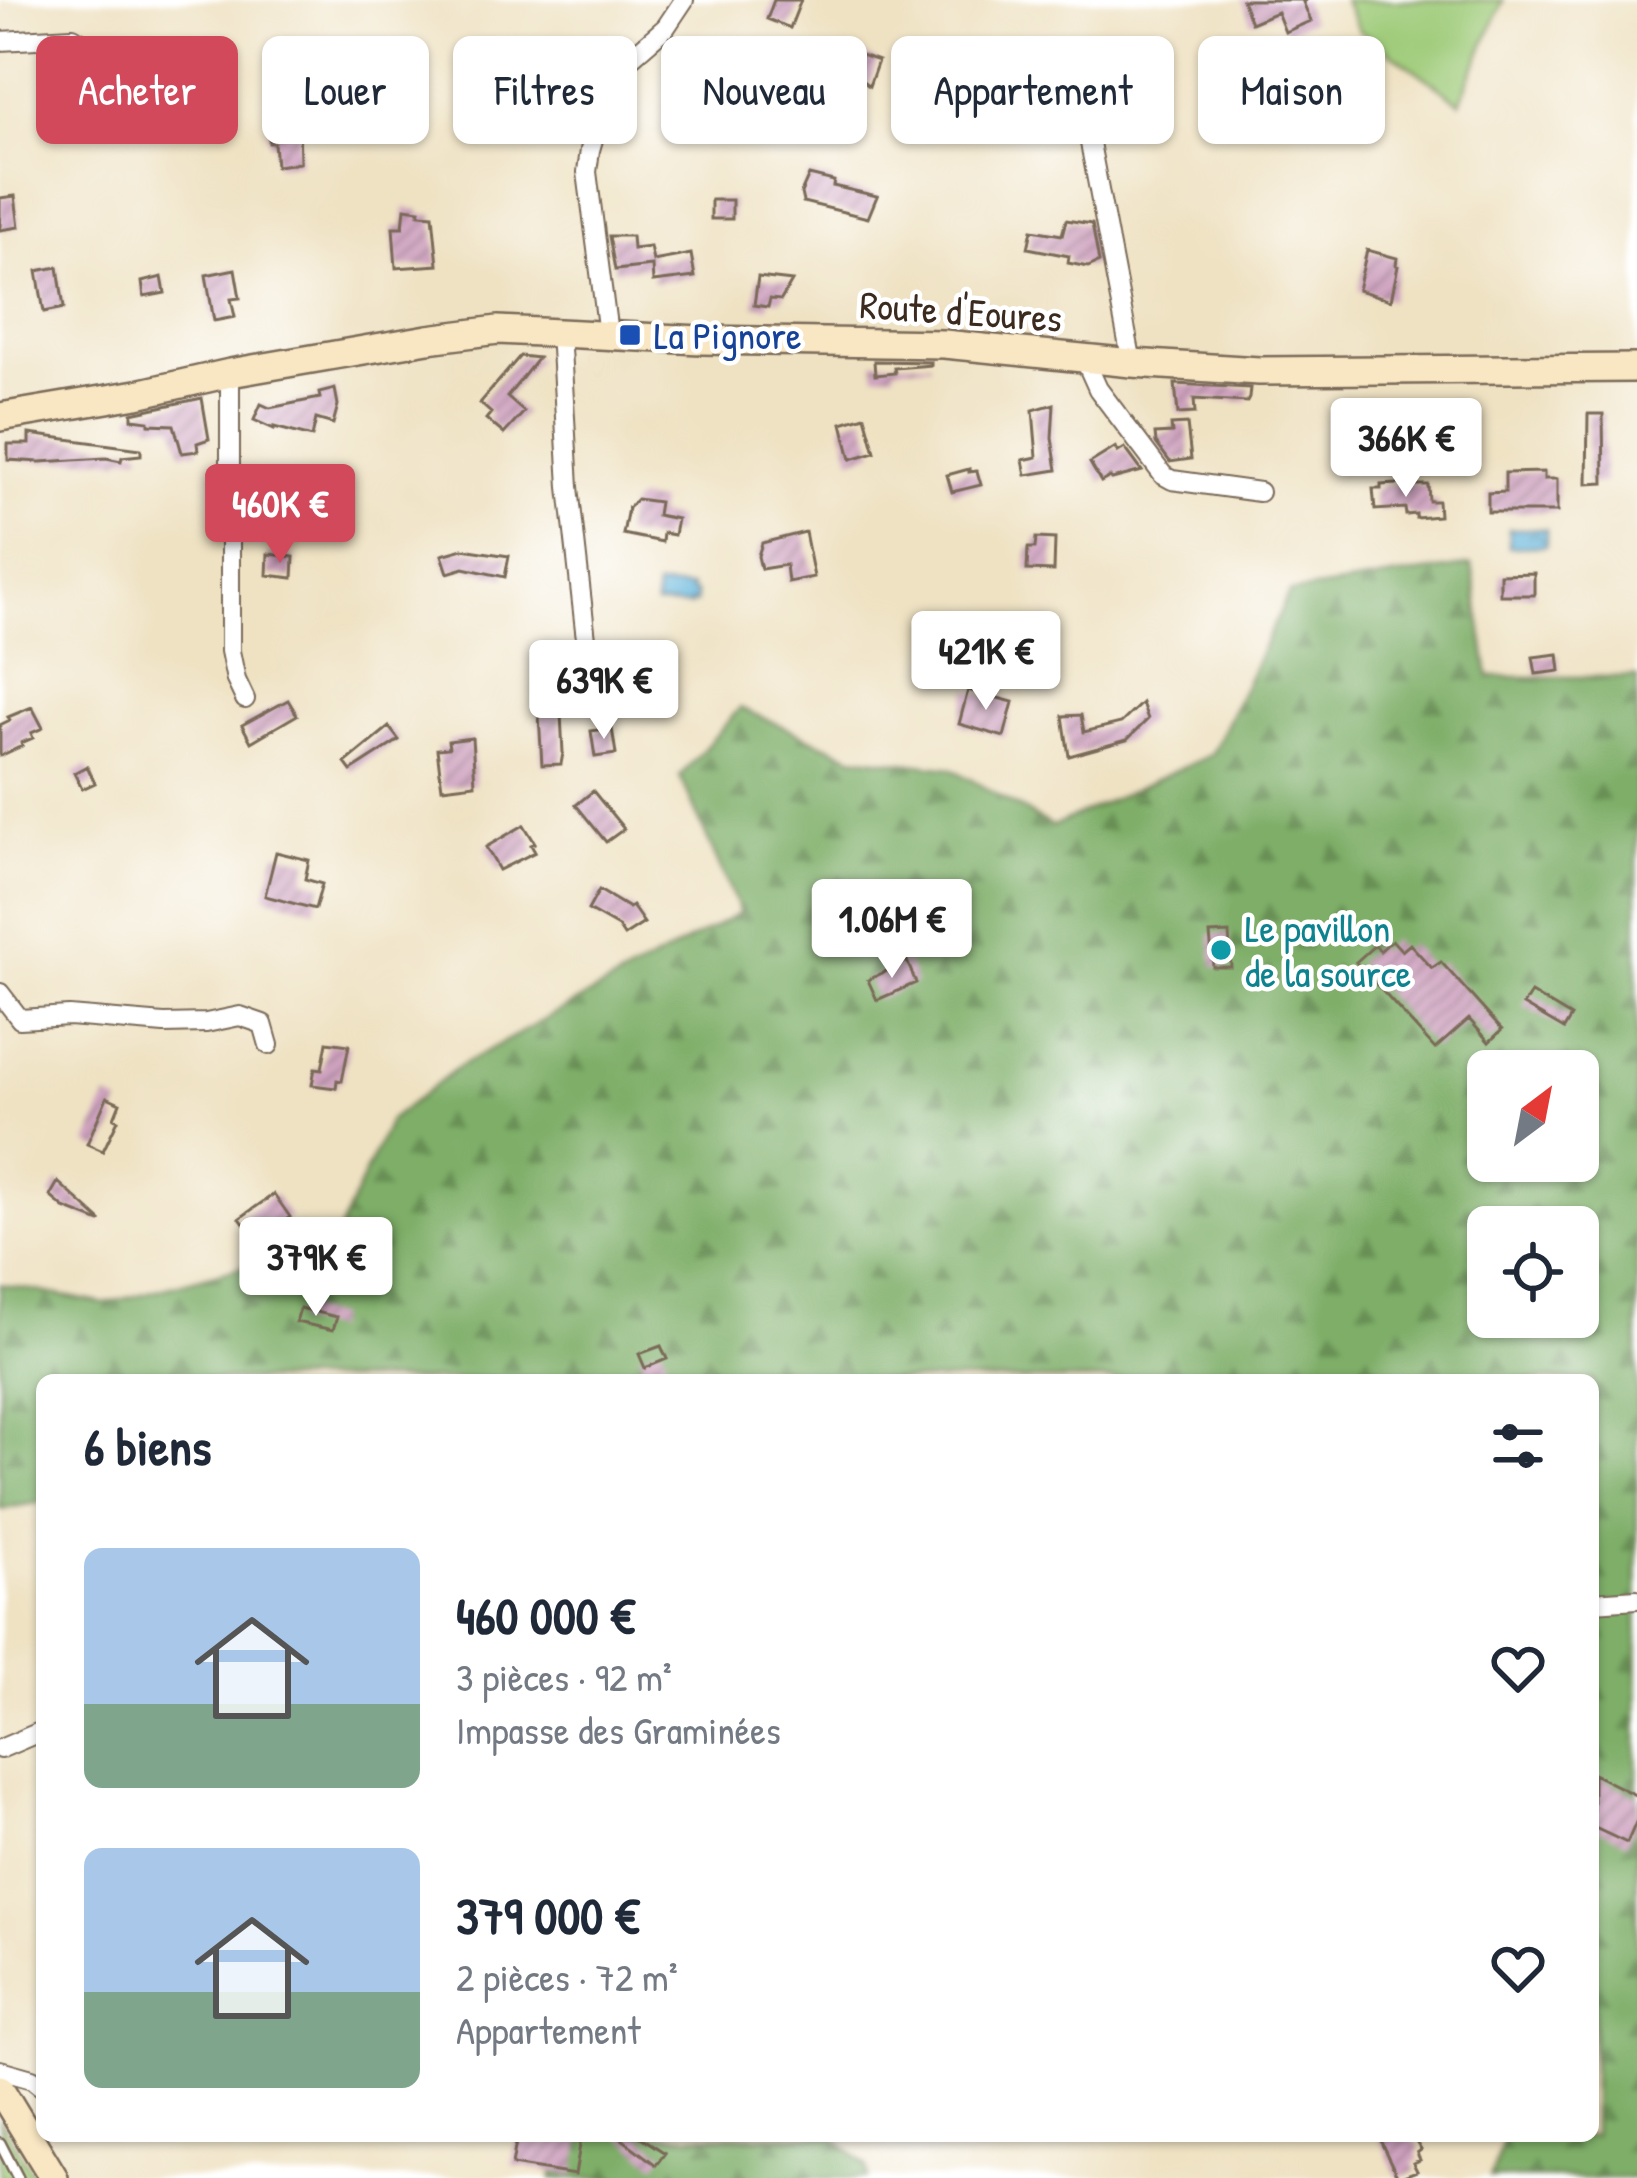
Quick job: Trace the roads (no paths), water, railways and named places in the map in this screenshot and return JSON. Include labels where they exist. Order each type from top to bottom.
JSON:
[{"type":"street","points":[[608,334],[587,172],[590,150],[608,86],[622,65],[666,27],[684,0]]},
{"type":"street","points":[[0,40],[36,39]]},
{"type":"street","points":[[1090,144],[1132,363]]},
{"type":"street","name":"Route d'Eoures","points":[[0,417],[230,373],[498,330],[701,340],[944,344],[1132,363],[1281,371],[1637,368]]},
{"type":"street","points":[[560,331],[569,487],[588,657]]},
{"type":"street","points":[[1084,358],[1098,389],[1163,475],[1259,492]]},
{"type":"street","points":[[230,373],[230,651],[245,699]]},
{"type":"street","points":[[0,993],[20,1019],[69,1016],[164,1024],[240,1016],[263,1024],[269,1045]]},
{"type":"street","points":[[1599,1602],[1637,1599]]},
{"type":"street","points":[[0,1749],[36,1734]]},
{"type":"street","points":[[0,2070],[36,2082]]},
{"type":"street","points":[[0,2089],[54,2178]]},
{"type":"lane","points":[[0,2143],[18,2178]]},
{"type":"water","points":[[1509,529],[1546,529],[1546,546],[1509,547]]},
{"type":"water","points":[[656,587],[691,588],[696,603],[656,605]]},
{"type":"water","points":[[1014,627],[1039,634],[1028,680],[1003,673]]},
{"type":"place","name":"La Pignore","points":[[630,335]]},
{"type":"place","name":"Le pavillon de la source","points":[[1221,950]]}]
